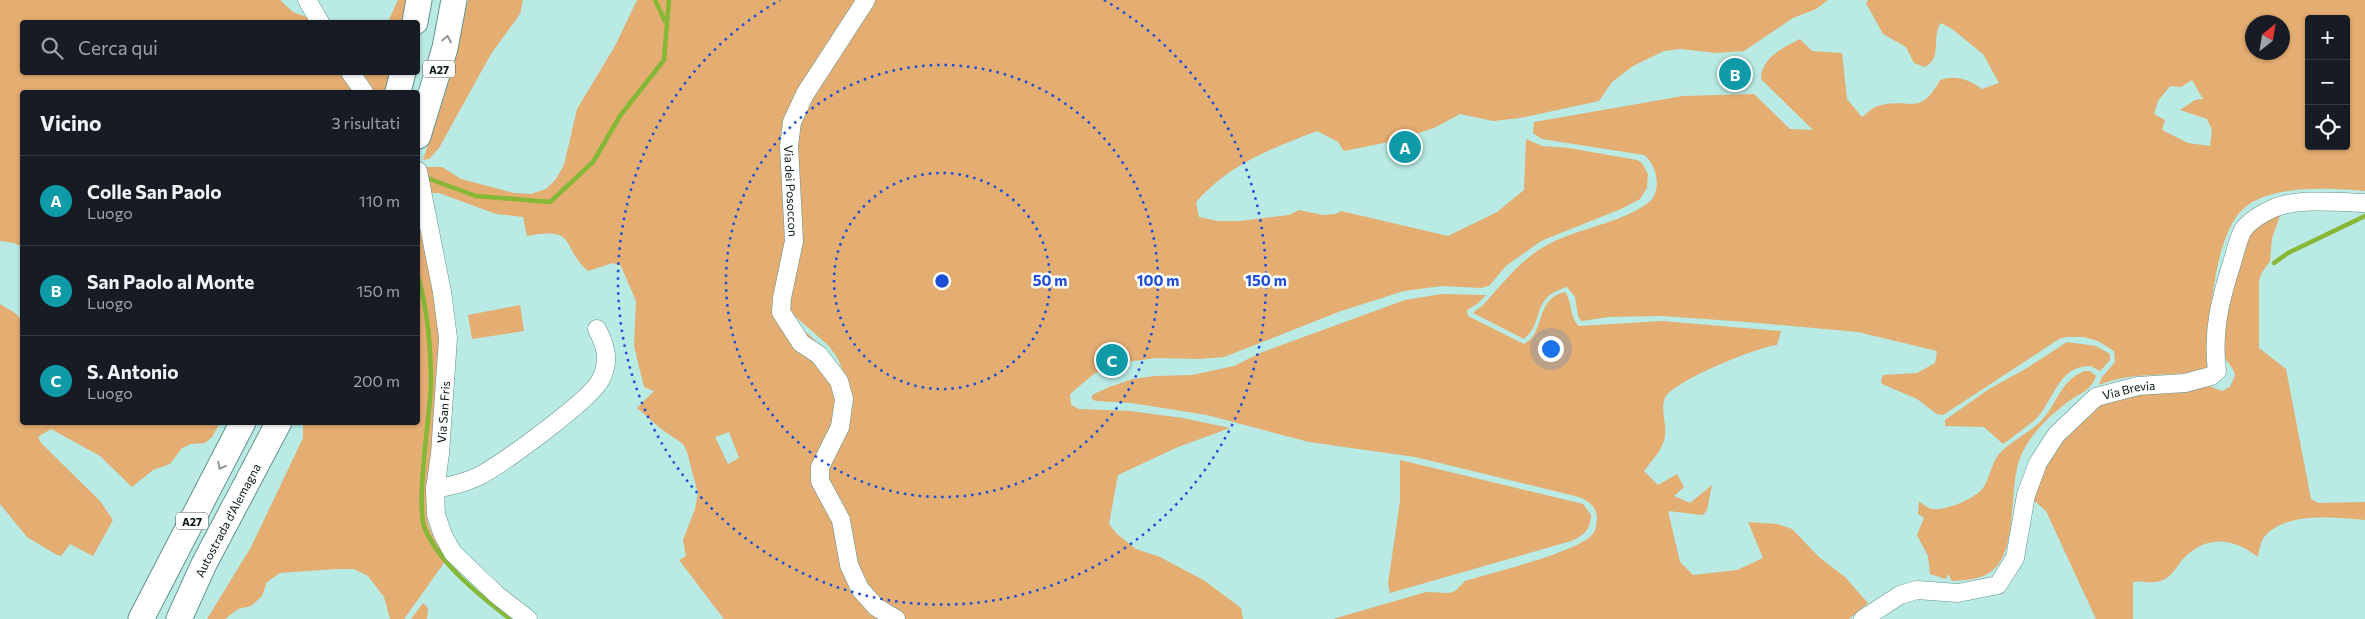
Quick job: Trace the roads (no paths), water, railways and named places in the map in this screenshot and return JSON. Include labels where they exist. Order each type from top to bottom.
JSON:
[{"type":"highway","points":[[415,20],[419,0]]},
{"type":"highway","name":"A27","points":[[420,129],[445,48],[454,0]]},
{"type":"highway","points":[[398,90],[402,75]]},
{"type":"highway","name":"A27","points":[[141,619],[241,425]]},
{"type":"highway","name":"Autostrada d'Alemagna","points":[[179,619],[204,564],[277,425]]},
{"type":"street","points":[[308,0],[319,20]]},
{"type":"street","name":"Via dei Posoccon","points":[[866,0],[805,94],[792,122],[789,146],[794,241],[782,298],[781,312],[801,343],[819,355],[839,381],[844,399],[840,427],[820,467],[820,481],[841,520],[848,558],[860,589],[876,607],[896,619]]},
{"type":"street","points":[[352,75],[363,90]]},
{"type":"street","name":"Via San Fris","points":[[420,181],[442,292],[448,338],[440,454],[435,489],[436,515],[443,535],[453,553],[497,595],[528,619]]},
{"type":"street","name":"Via Brevia","points":[[1863,619],[1900,596],[1917,590],[1958,593],[1998,585],[2015,558],[2026,495],[2038,463],[2063,429],[2096,396],[2138,386],[2185,384],[2211,376],[2217,371],[2214,352],[2217,312],[2244,229],[2257,218],[2274,208],[2288,204],[2365,203]]},
{"type":"street","points":[[435,489],[458,485],[479,476],[581,402],[600,381],[606,364],[605,346],[597,329]]},
{"type":"waterway","points":[[655,0],[665,21]]},
{"type":"waterway","points":[[427,178],[476,196],[550,202],[593,162],[620,116],[664,60],[669,0]]},
{"type":"waterway","points":[[2274,263],[2288,253],[2365,216]]},
{"type":"waterway","points":[[420,286],[427,317],[431,372],[422,482],[422,518],[425,529],[440,555],[474,590],[510,619]]},
{"type":"place","name":"San Paolo al Monte","points":[[1735,74]]},
{"type":"place","name":"Colle San Paolo","points":[[1405,147]]},
{"type":"place","name":"S. Antonio","points":[[1112,360]]}]
